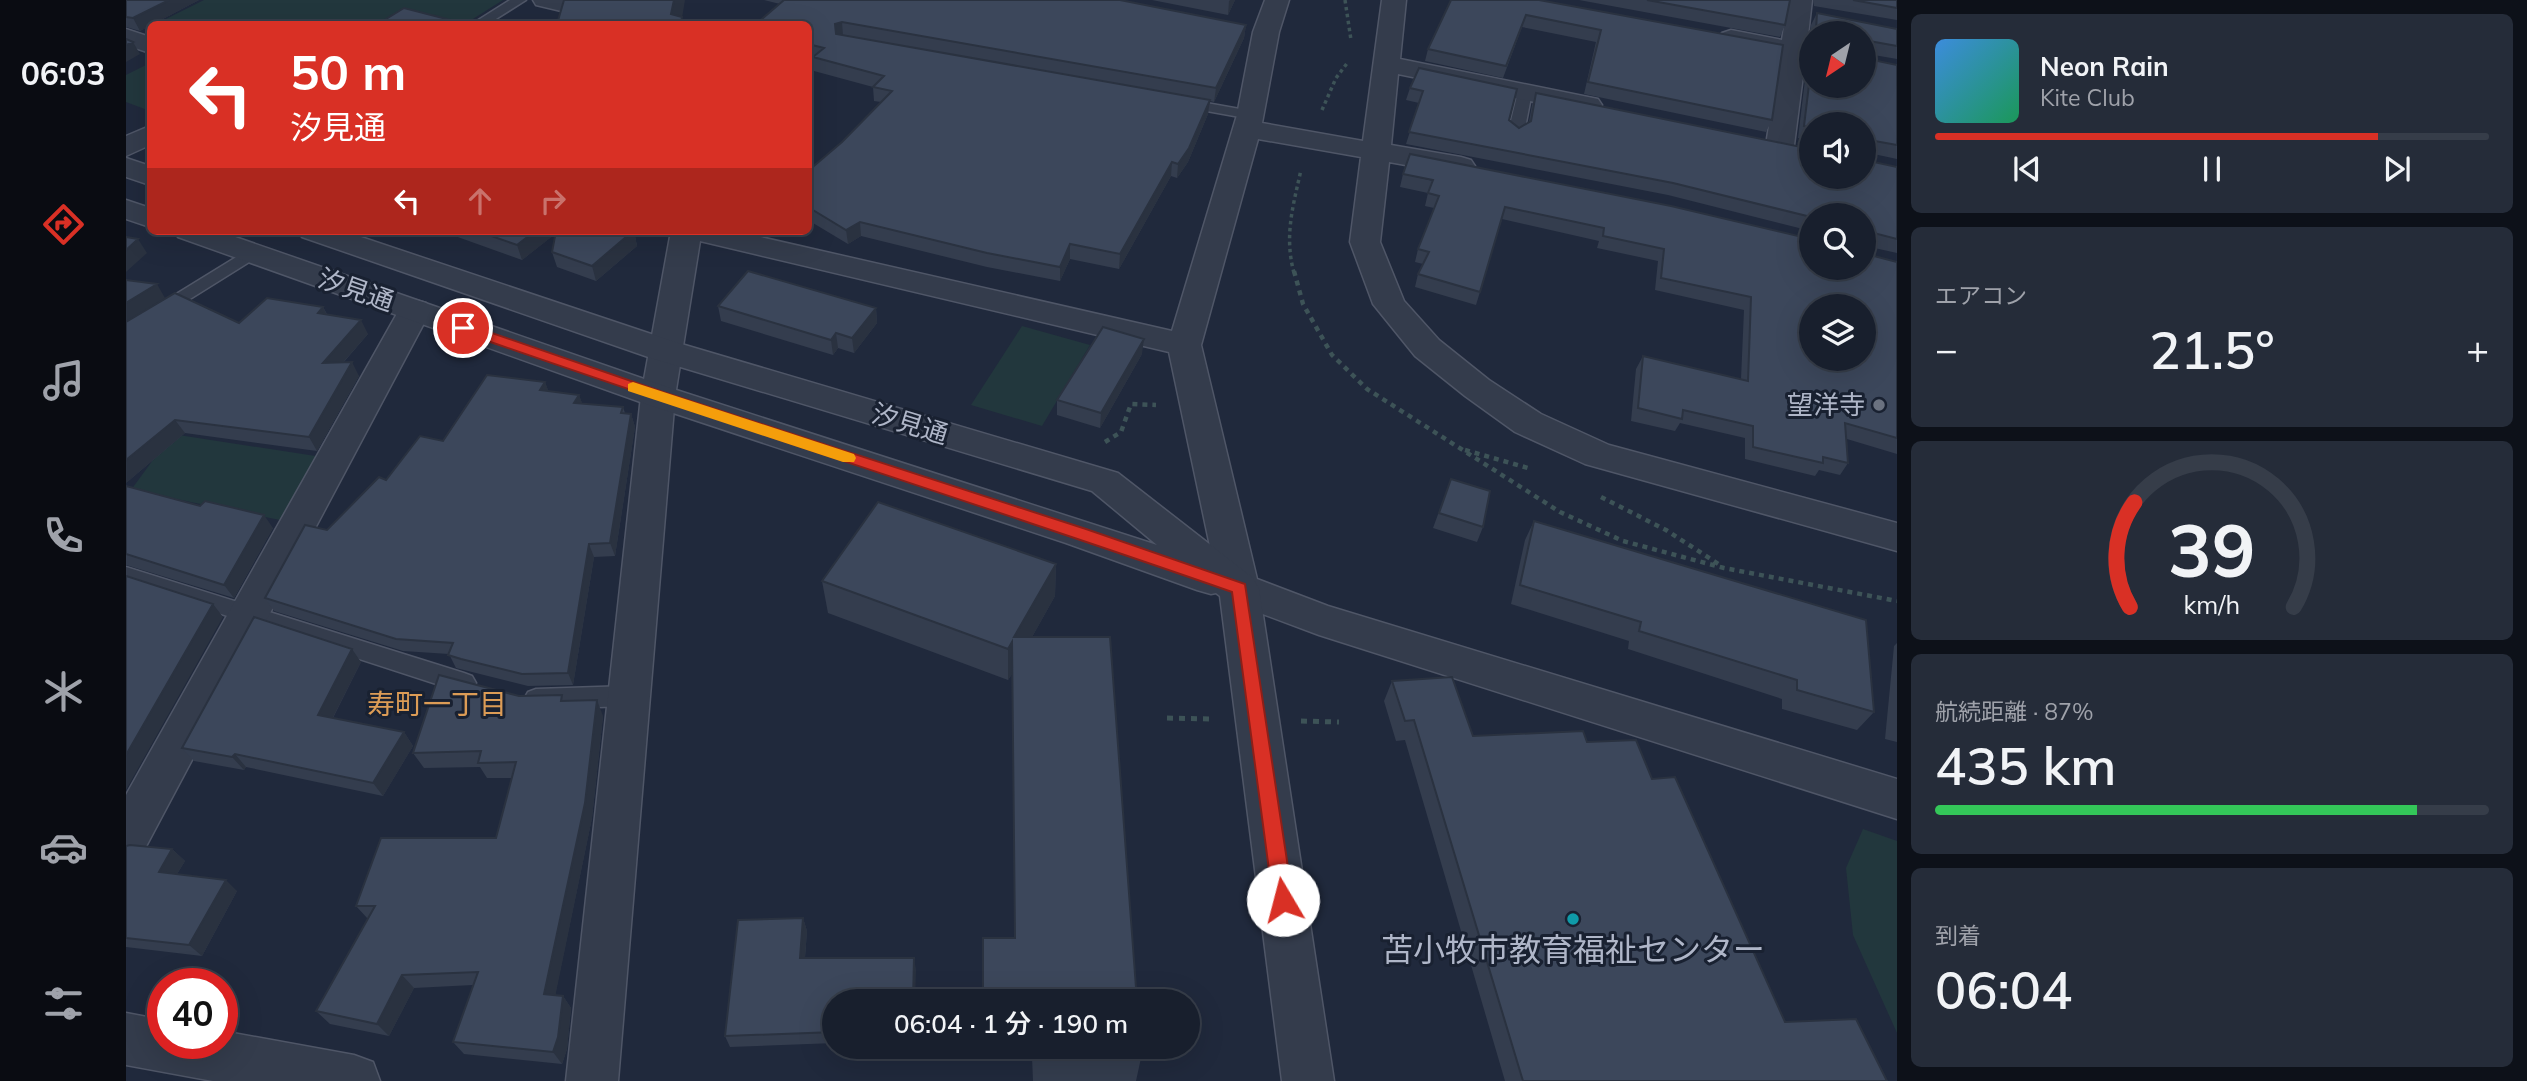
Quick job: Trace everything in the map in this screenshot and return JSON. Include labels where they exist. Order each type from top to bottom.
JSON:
[{"type":"street","points":[[545,0],[632,21]]},
{"type":"street","points":[[1277,0],[1253,29],[1248,122],[1184,345],[1239,589],[1308,1081]]},
{"type":"street","points":[[1394,0],[1388,64],[1374,149],[1365,242],[1389,304],[1427,348],[1477,388],[1528,423],[1598,454],[1897,537]]},
{"type":"street","points":[[1713,35],[1799,50]]},
{"type":"street","points":[[126,37],[147,44]]},
{"type":"street","points":[[1388,64],[1619,111]]},
{"type":"street","points":[[1753,139],[1791,147],[1799,83]]},
{"type":"street","points":[[1248,122],[1494,173]]},
{"type":"street","points":[[126,148],[147,136]]},
{"type":"street","points":[[126,167],[147,175]]},
{"type":"street","points":[[126,209],[147,217]]},
{"type":"street","name":"汐見通","points":[[200,235],[658,396],[1080,533],[1239,589]]},
{"type":"street","name":"汐見通","points":[[325,235],[666,351],[1105,482],[1239,589]]},
{"type":"street","points":[[592,1081],[658,396],[685,235]]},
{"type":"street","points":[[711,235],[1184,345]]},
{"type":"street","points":[[126,839],[415,310]]},
{"type":"street","points":[[1239,589],[1319,619],[1897,799]]},
{"type":"street","points":[[126,1039],[354,1081]]},
{"type":"lane","points":[[484,21],[519,0]]},
{"type":"lane","points":[[1516,133],[1525,92]]},
{"type":"lane","points":[[1169,101],[1248,122]]},
{"type":"lane","points":[[126,334],[251,253]]},
{"type":"lane","points":[[126,575],[480,687]]},
{"type":"lane","points":[[516,696],[528,699],[629,696]]},
{"type":"path","points":[[1461,449],[1531,468]]},
{"type":"path","points":[[1598,495],[1666,530],[1724,568]]},
{"type":"green space","points":[[204,0],[503,0],[470,21],[162,21]]},
{"type":"green space","points":[[147,64],[147,110],[126,102],[126,75]]},
{"type":"green space","points":[[1022,326],[1090,345],[1042,426],[971,405]]},
{"type":"green space","points":[[172,434],[322,457],[285,521],[131,490]]},
{"type":"green space","points":[[1863,829],[1897,841],[1897,1033],[1853,935],[1846,868]]},
{"type":"building","points":[[126,0],[169,0],[133,18],[126,17]]},
{"type":"building","points":[[564,0],[674,0],[671,14],[682,17],[681,21],[558,21]]},
{"type":"building","points":[[784,0],[1120,0],[1246,25],[1216,88],[842,22],[835,24],[836,34],[1210,100],[1189,148],[1178,164],[1172,162],[1120,254],[1070,244],[1060,267],[987,253],[860,222],[846,230],[812,209],[812,168],[842,142],[892,91],[873,87],[884,76],[813,57],[824,48],[812,45],[812,21],[760,21]]},
{"type":"building","points":[[1451,0],[1539,0],[1783,45],[1772,120],[1588,82],[1601,30],[1526,15],[1506,66],[1428,49]]},
{"type":"building","points":[[1647,0],[1790,0],[1785,25]]},
{"type":"building","points":[[1853,0],[1897,0],[1897,8]]},
{"type":"building","points":[[404,8],[454,21],[383,21]]},
{"type":"building","points":[[1817,13],[1857,21],[1817,21]]},
{"type":"building","points":[[1876,25],[1897,29],[1897,46],[1876,42]]},
{"type":"building","points":[[1876,61],[1897,65],[1897,145],[1876,141],[1876,112],[1806,112],[1807,98],[1876,98]]},
{"type":"building","points":[[1419,68],[1517,89],[1509,120],[1519,128],[1531,121],[1536,93],[1799,147],[1799,189],[1876,189],[1876,162],[1897,167],[1897,239],[1876,234],[1876,203],[1799,203],[1799,214],[1673,183],[1409,132],[1423,91],[1410,88]]},
{"type":"building","points":[[1410,154],[1671,206],[1799,236],[1799,280],[1876,280],[1876,257],[1897,262],[1897,438],[1845,423],[1848,463],[1823,457],[1823,463],[1753,447],[1753,426],[1683,410],[1682,419],[1638,408],[1643,356],[1748,381],[1751,297],[1661,278],[1664,249],[1603,236],[1604,228],[1505,207],[1480,292],[1418,274],[1429,252],[1418,249],[1439,196],[1428,193],[1433,180],[1403,174]]},
{"type":"building","points":[[488,235],[530,235],[517,245]]},
{"type":"building","points":[[555,235],[628,235],[592,266],[552,252]]},
{"type":"building","points":[[126,237],[138,239],[126,250]]},
{"type":"building","points":[[748,271],[876,308],[852,338],[836,333],[831,340],[718,306]]},
{"type":"building","points":[[126,280],[157,284],[126,303]]},
{"type":"building","points":[[175,293],[239,323],[267,298],[323,307],[318,313],[361,320],[323,363],[352,362],[309,437],[175,420],[126,460],[126,322]]},
{"type":"building","points":[[1103,327],[1144,339],[1101,413],[1057,400]]},
{"type":"building","points":[[487,375],[545,382],[540,390],[579,395],[574,403],[623,407],[621,413],[631,414],[610,543],[589,544],[568,673],[522,674],[461,659],[448,655],[453,643],[396,639],[265,598],[305,525],[327,530],[379,477],[386,480],[420,436],[443,441]]},
{"type":"building","points":[[1451,479],[1490,491],[1483,527],[1439,513]]},
{"type":"building","points":[[126,486],[200,506],[205,501],[264,515],[224,585],[126,554]]},
{"type":"building","points":[[878,502],[1056,564],[1014,637],[1110,637],[1136,989],[983,989],[983,938],[1015,938],[1012,642],[1008,649],[822,581]]},
{"type":"building","points":[[1534,521],[1866,620],[1874,712],[1797,690],[1797,680],[1639,631],[1641,622],[1520,585]]},
{"type":"building","points":[[126,576],[213,604],[126,755]]},
{"type":"building","points":[[254,617],[352,649],[318,715],[404,732],[373,783],[235,754],[232,757],[182,748]]},
{"type":"building","points":[[439,675],[519,696],[562,695],[561,701],[597,700],[585,803],[544,994],[563,996],[558,1037],[553,1052],[453,1042],[478,972],[402,975],[377,1024],[316,1011],[375,906],[356,906],[381,838],[496,838],[516,762],[478,763],[481,751],[413,753]]},
{"type":"building","name":"苫小牧市教育福祉センター","points":[[1452,677],[1473,736],[1583,731],[1587,742],[1636,740],[1652,779],[1675,777],[1785,1022],[1856,1019],[1887,1081],[1523,1081],[1414,720],[1405,721],[1392,681]]},
{"type":"building","points":[[126,846],[172,849],[159,872],[226,880],[189,945],[126,938]]},
{"type":"building","points":[[803,918],[800,958],[914,958],[913,989],[822,989],[822,1032],[725,1036],[738,920]]},
{"type":"slow traffic","points":[[633,387],[849,458]]},
{"type":"place","name":"望洋寺","points":[[1879,405]]},
{"type":"place","name":"苫小牧市教育福祉センター","points":[[1573,919]]},
{"type":"district","name":"寿町一丁目","points":[[437,704]]},
{"type":"route","points":[[463,328],[658,396],[1080,533],[1239,589],[1283,900]]}]
